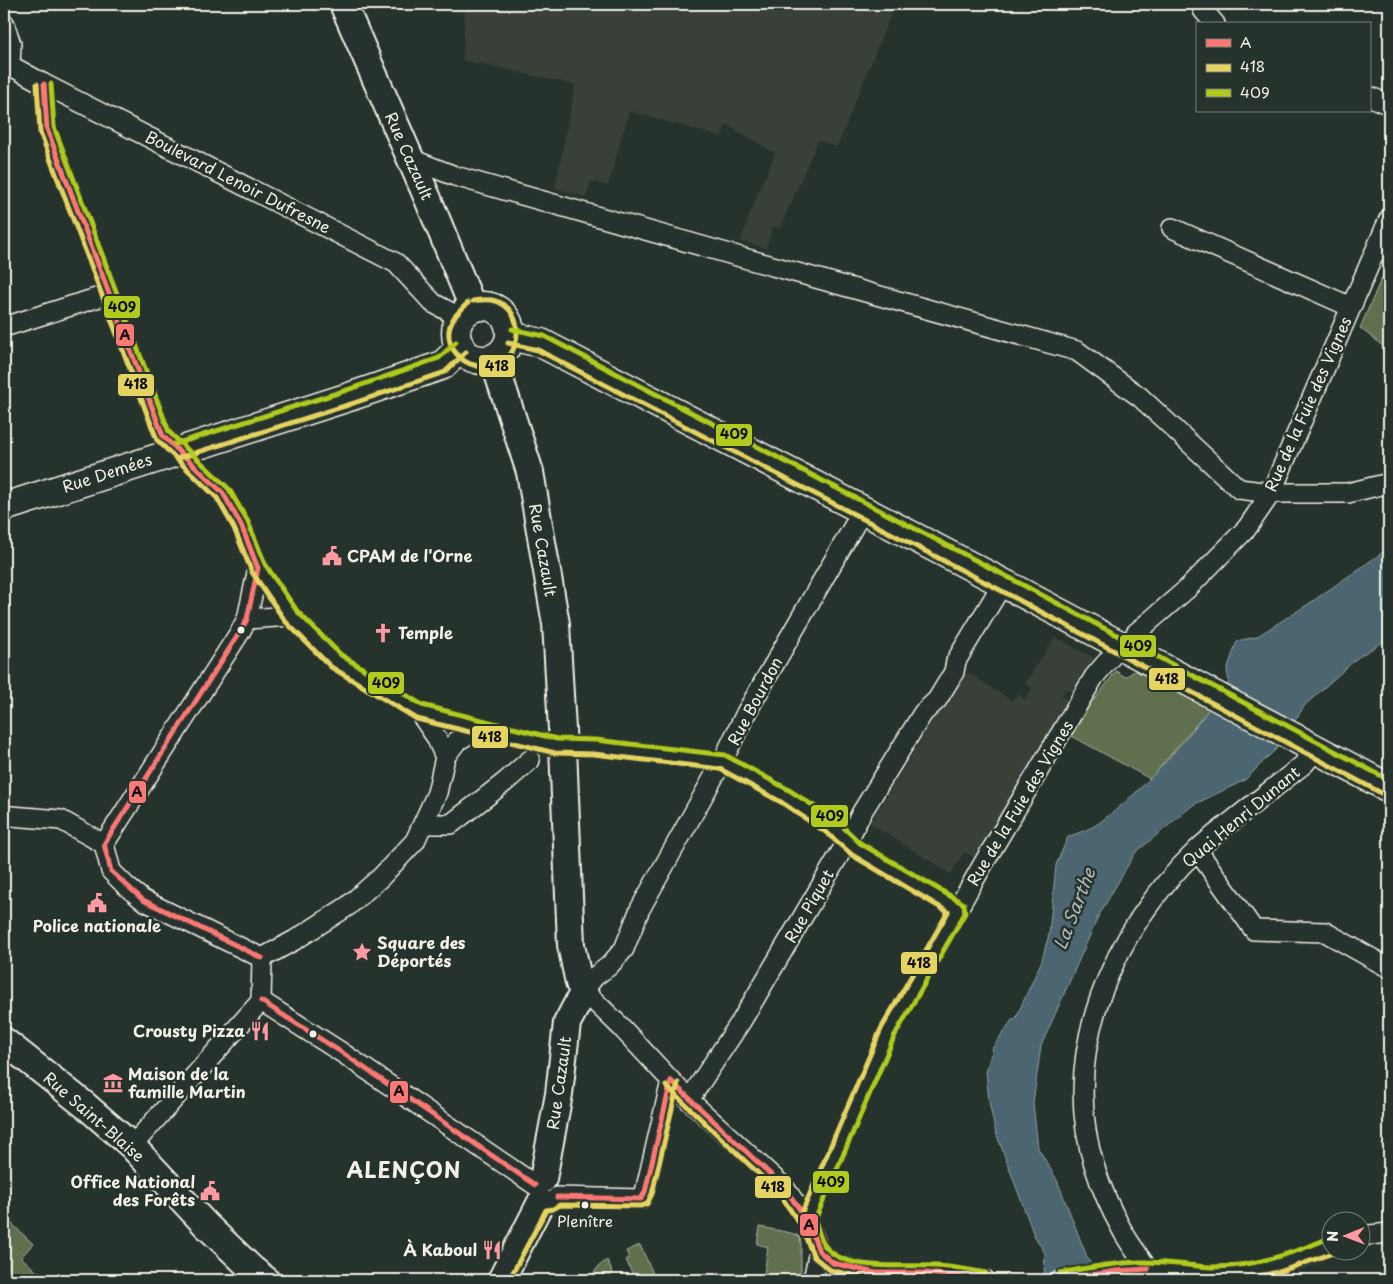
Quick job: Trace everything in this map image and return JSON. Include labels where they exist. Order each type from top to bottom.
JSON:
[{"type":"main road","points":[[482,306],[491,307],[499,311],[506,318],[510,327],[510,336],[505,349],[493,358],[484,360],[467,354],[461,347],[457,333],[467,313],[482,306]]},
{"type":"main road","points":[[510,336],[541,343],[1003,583],[1389,788]]},
{"type":"main road","name":"Rue Demées","points":[[4,507],[443,365],[461,347]]},
{"type":"street","name":"Rue Cazault","points":[[344,4],[428,199],[467,313]]},
{"type":"street","points":[[1203,10],[1214,22]]},
{"type":"street","points":[[4,23],[11,44],[7,63]]},
{"type":"street","name":"Boulevard Lenoir Dufresne","points":[[7,63],[44,84],[396,263],[433,303],[467,313]]},
{"type":"street","points":[[44,84],[48,129],[163,436],[223,493],[241,525],[258,568],[291,616],[336,661],[419,712],[563,747],[595,747],[722,762],[785,796],[832,827],[856,849],[958,910]]},
{"type":"street","points":[[1370,96],[1389,105]]},
{"type":"street","points":[[411,159],[455,176],[1077,351],[1140,397],[1239,490],[1271,493],[1348,493],[1389,483]]},
{"type":"street","points":[[428,199],[441,182],[455,176]]},
{"type":"street","name":"Rue de la Fuie des Vignes","points":[[1136,633],[1187,589],[1247,528],[1271,493],[1389,219]]},
{"type":"street","points":[[1172,228],[1350,307]]},
{"type":"street","points":[[4,327],[109,294]]},
{"type":"street","name":"Rue Cazault","points":[[493,358],[530,472],[556,624],[572,945],[579,983],[584,990],[567,1023],[559,1094],[544,1191],[501,1280]]},
{"type":"street","name":"Rue Bourdon","points":[[584,990],[594,977],[608,966],[624,949],[640,909],[722,762],[746,714],[863,510]]},
{"type":"street","points":[[104,844],[232,646],[247,619],[258,568]]},
{"type":"street","name":"Rue Piquet","points":[[689,1100],[742,1020],[848,840],[862,812],[923,713],[937,700],[954,672],[956,660],[1003,583]]},
{"type":"street","points":[[247,619],[291,616]]},
{"type":"street","name":"Rue de la Fuie des Vignes","points":[[807,1220],[888,1032],[1094,677],[1111,658]]},
{"type":"street","points":[[419,712],[436,737],[445,757]]},
{"type":"street","points":[[262,958],[348,906],[388,870],[415,841],[424,824],[437,793],[445,757],[457,741],[482,727]]},
{"type":"street","name":"Quai Henri Dunant","points":[[1147,1275],[1121,1228],[1095,1168],[1086,1128],[1083,1097],[1088,1038],[1101,990],[1127,936],[1156,894],[1197,850],[1304,764],[1316,750]]},
{"type":"street","points":[[424,824],[451,824],[530,760]]},
{"type":"street","points":[[11,816],[61,820],[104,844],[111,871],[143,900],[262,958]]},
{"type":"street","points":[[1197,850],[1254,930],[1325,932],[1389,968]]},
{"type":"street","points":[[132,1146],[261,1001],[262,958]]},
{"type":"street","points":[[584,990],[615,1020],[689,1100],[784,1187],[807,1220],[819,1251],[833,1263],[875,1273],[928,1273],[985,1280]]},
{"type":"street","points":[[261,1001],[341,1052],[544,1191],[641,1199],[645,1192],[671,1081]]},
{"type":"street","name":"Rue Saint-Blaise","points":[[4,1041],[86,1106],[132,1146],[254,1276]]},
{"type":"street","points":[[1370,1235],[1389,1232]]},
{"type":"street","points":[[813,1280],[819,1251]]},
{"type":"street","points":[[1061,1280],[1116,1271],[1147,1275],[1220,1274],[1261,1268],[1308,1256],[1320,1251]]},
{"type":"shaded area","points":[[465,4],[895,4],[837,147],[818,140],[780,228],[773,226],[766,248],[741,241],[748,218],[775,153],[726,124],[722,137],[629,111],[608,186],[591,181],[586,197],[555,188],[575,85],[463,60]]},
{"type":"shaded area","points":[[1055,637],[1096,659],[1076,693],[1066,689],[1061,696],[1070,702],[974,858],[964,852],[951,874],[870,823],[959,677],[970,674],[1012,701],[1018,694],[1025,699],[1032,688],[1025,683]]},
{"type":"green space","points":[[1389,261],[1389,351],[1360,328]]},
{"type":"green space","points":[[1136,670],[1211,707],[1150,779],[1070,735],[1092,697],[1095,699],[1116,671],[1125,677]]},
{"type":"green space","points":[[4,1216],[33,1244],[21,1257],[49,1280],[4,1280]]},
{"type":"green space","points":[[760,1227],[799,1236],[801,1242],[801,1280],[763,1280],[768,1247],[757,1244]]},
{"type":"green space","points":[[640,1245],[656,1280],[635,1280],[626,1260],[629,1258],[626,1251]]},
{"type":"green space","points":[[607,1260],[613,1274],[604,1278],[605,1280],[589,1279],[599,1266]]},
{"type":"water","name":"La Sarthe","points":[[1389,548],[1389,638],[1357,658],[1305,705],[1276,749],[1245,780],[1193,805],[1135,853],[1098,917],[1041,1046],[1033,1103],[1038,1148],[1057,1180],[1087,1257],[1100,1280],[1044,1280],[1045,1253],[1034,1235],[995,1130],[986,1072],[993,1047],[1012,1020],[1015,1020],[1042,960],[1049,934],[1056,865],[1068,837],[1096,825],[1134,794],[1168,759],[1229,682],[1227,670],[1237,641],[1256,637],[1307,605]]},
{"type":"transit line","name":"418","points":[[37,84],[40,132],[157,440],[217,498],[234,528],[252,572],[285,621],[331,667],[417,719],[555,753],[594,754],[720,769],[781,802],[827,833],[852,855],[948,912],[881,1029],[800,1217]]},
{"type":"transit line","name":"A","points":[[44,84],[47,129],[163,436],[223,493],[241,525],[258,568],[247,619],[240,632],[104,844],[111,871],[143,900],[262,958]]},
{"type":"transit line","name":"409","points":[[51,84],[54,127],[169,432],[229,489],[248,522],[265,564],[297,611],[341,655],[422,705],[557,739],[596,740],[725,755],[789,790],[837,821],[860,843],[964,904],[965,913],[895,1035],[815,1220],[825,1246],[834,1255],[847,1260],[861,1264],[942,1266],[986,1273]]},
{"type":"transit line","name":"418","points":[[468,303],[456,315],[450,325],[449,336],[451,346],[459,357],[470,364],[485,368],[497,366],[507,359],[517,337],[516,325],[512,314],[504,305],[492,300],[473,301]]},
{"type":"transit line","name":"409","points":[[512,329],[544,336],[1006,576],[1389,780]]},
{"type":"transit line","name":"409","points":[[175,444],[347,390],[439,358],[456,342]]},
{"type":"transit line","name":"418","points":[[508,343],[538,350],[1000,590],[1385,795]]},
{"type":"transit line","name":"418","points":[[179,458],[351,404],[445,372],[466,352]]},
{"type":"transit line","name":"A","points":[[261,1001],[341,1052],[535,1185]]},
{"type":"transit line","name":"A","points":[[671,1081],[784,1187],[807,1220],[819,1251],[833,1263],[875,1273],[928,1273],[985,1280]]},
{"type":"transit line","name":"A","points":[[557,1197],[641,1199],[645,1192],[671,1081]]},
{"type":"transit line","name":"418","points":[[509,1280],[546,1210],[560,1205],[641,1206],[647,1204],[652,1194],[678,1083]]},
{"type":"transit line","name":"418","points":[[666,1086],[778,1192],[800,1224],[814,1257],[830,1270],[873,1280]]},
{"type":"transit line","name":"409","points":[[1060,1273],[1139,1262],[1212,1267],[1242,1265],[1299,1250],[1320,1242]]},
{"type":"transit line","name":"418","points":[[1237,1280],[1279,1272],[1320,1258]]},
{"type":"transit line","name":"A","points":[[1061,1280],[1116,1271],[1148,1269]]},
{"type":"transit line","name":"418","points":[[1104,1280],[1148,1277],[1192,1280]]},
{"type":"place","name":"CPAM de l'Orne","points":[[332,556]]},
{"type":"place","name":"Temple","points":[[383,633]]},
{"type":"place","name":"Police nationale","points":[[97,903]]},
{"type":"place","name":"Square des Déportés","points":[[362,952]]},
{"type":"place","name":"Crousty Pizza","points":[[260,1031]]},
{"type":"place","name":"Maison de la famille Martin","points":[[113,1083]]},
{"type":"place","name":"Office National des Forêts","points":[[210,1191]]},
{"type":"place","name":"Plenître","points":[[585,1205]]},
{"type":"place","name":"À Kaboul","points":[[492,1250]]},
{"type":"district","name":"ALENÇON","points":[[404,1171]]}]
